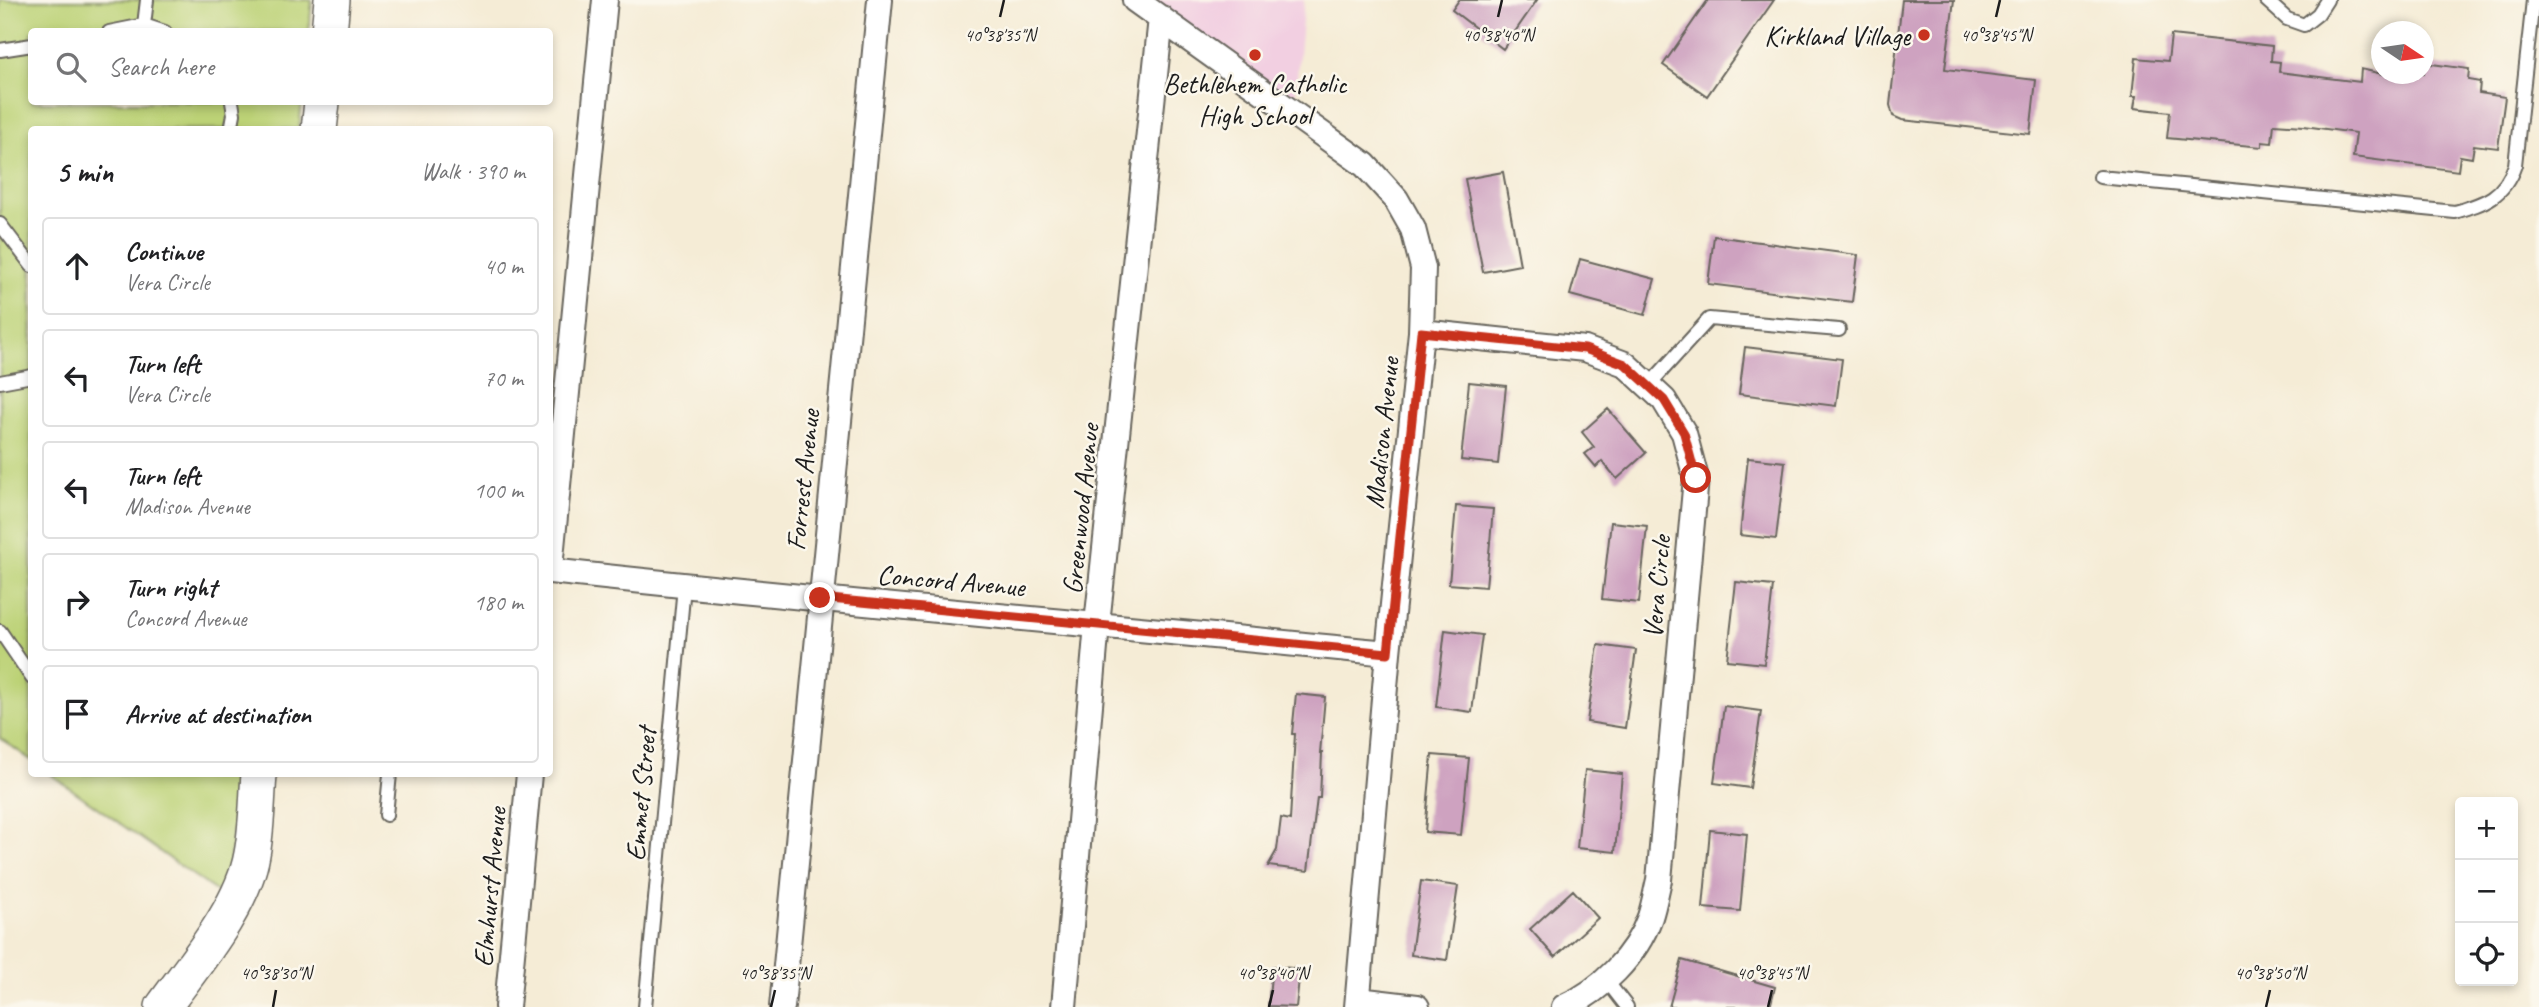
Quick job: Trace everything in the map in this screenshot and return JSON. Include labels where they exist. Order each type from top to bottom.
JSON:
[{"type":"street","points":[[329,28],[332,0]]},
{"type":"street","points":[[553,539],[605,0]]},
{"type":"street","name":"Forrest Avenue","points":[[782,1007],[880,0]]},
{"type":"street","name":"Madison Avenue","points":[[1135,0],[1365,165],[1395,199],[1413,229],[1423,268],[1421,332],[1388,653],[1358,1003]]},
{"type":"street","name":"Greenwood Avenue","points":[[1064,1007],[1097,624],[1161,18]]},
{"type":"street","points":[[319,126],[322,105]]},
{"type":"street","name":"Vera Circle","points":[[1421,332],[1585,349],[1625,364],[1664,400],[1684,433],[1696,478],[1659,880],[1649,919],[1634,948],[1606,980],[1579,1000],[1564,1007]]},
{"type":"street","name":"Concord Avenue","points":[[553,570],[684,586],[1388,653]]},
{"type":"street","points":[[163,1007],[220,929],[239,891],[252,856],[259,777]]},
{"type":"street","name":"Elmhurst Avenue","points":[[507,1007],[529,777]]},
{"type":"street","points":[[1358,1003],[1417,1007]]},
{"type":"lane","points":[[144,25],[147,0]]},
{"type":"lane","points":[[2266,0],[2287,19],[2304,25],[2318,14],[2328,0]]},
{"type":"lane","points":[[2100,177],[2455,212],[2484,204],[2500,192],[2511,178],[2515,165],[2533,0]]},
{"type":"lane","points":[[129,28],[144,25],[153,28]]},
{"type":"lane","points":[[0,50],[28,46]]},
{"type":"lane","points":[[232,105],[232,126]]},
{"type":"lane","points":[[0,224],[28,261]]},
{"type":"lane","points":[[1650,385],[1709,320],[1839,330]]},
{"type":"lane","points":[[0,382],[28,377]]},
{"type":"lane","name":"Emmet Street","points":[[645,1007],[684,586]]},
{"type":"lane","points":[[0,631],[28,672]]},
{"type":"lane","points":[[386,815],[390,777]]},
{"type":"lane","points":[[1606,980],[1627,1007]]},
{"type":"shaded area","name":"Bethlehem Catholic High School","points":[[1127,0],[1304,0],[1294,110]]},
{"type":"green space","points":[[0,0],[312,0],[309,28],[28,28],[28,105],[302,105],[299,126],[28,126],[28,758],[0,738]]},
{"type":"green space","points":[[54,777],[238,777],[228,879],[220,894]]},
{"type":"building","points":[[1459,0],[1537,0],[1503,49],[1452,10]]},
{"type":"building","name":"Kirkland Village","points":[[1708,0],[1774,0],[1707,96],[1663,65]]},
{"type":"building","name":"Kirkland Village","points":[[1902,0],[1954,0],[1945,69],[2036,80],[2030,134],[1902,120],[1893,116],[1890,105]]},
{"type":"building","points":[[2171,35],[2272,46],[2271,61],[2280,62],[2279,72],[2360,82],[2361,69],[2371,71],[2371,84],[2434,84],[2434,64],[2469,69],[2468,80],[2480,82],[2479,93],[2505,97],[2498,148],[2474,145],[2472,158],[2460,156],[2458,171],[2353,157],[2356,133],[2304,126],[2274,124],[2272,143],[2262,142],[2262,147],[2167,138],[2170,112],[2134,108],[2136,96],[2132,96],[2136,58],[2168,61]]},
{"type":"building","points":[[1503,172],[1520,265],[1483,272],[1465,179]]},
{"type":"building","points":[[1714,236],[1858,255],[1852,302],[1708,284]]},
{"type":"building","points":[[1580,259],[1655,279],[1645,315],[1570,295]]},
{"type":"building","points":[[1745,347],[1842,359],[1836,406],[1739,394]]},
{"type":"building","points":[[1469,382],[1506,386],[1498,464],[1461,460]]},
{"type":"building","points":[[1608,409],[1646,453],[1617,479],[1602,461],[1596,467],[1585,454],[1594,447],[1582,432]]},
{"type":"building","points":[[1748,458],[1785,462],[1776,539],[1740,535]]},
{"type":"building","points":[[1456,506],[1493,509],[1486,587],[1449,584]]},
{"type":"building","points":[[1611,522],[1647,526],[1639,603],[1602,599]]},
{"type":"building","points":[[1736,582],[1773,586],[1764,664],[1727,660]]},
{"type":"building","points":[[1445,630],[1482,635],[1472,712],[1436,707]]},
{"type":"building","points":[[1598,645],[1636,650],[1625,728],[1587,722]]},
{"type":"building","points":[[1296,694],[1325,697],[1320,753],[1320,798],[1317,798],[1308,871],[1268,866],[1277,850],[1281,818],[1290,820]]},
{"type":"building","points":[[1724,706],[1761,711],[1750,788],[1714,783]]},
{"type":"building","points":[[1432,755],[1469,758],[1461,835],[1425,832]]},
{"type":"building","points":[[1585,770],[1622,774],[1615,852],[1577,848]]},
{"type":"building","points":[[1710,830],[1747,834],[1740,911],[1703,908]]},
{"type":"building","points":[[1421,881],[1458,886],[1447,960],[1411,955]]},
{"type":"building","points":[[1573,890],[1598,918],[1555,957],[1530,929]]},
{"type":"building","points":[[1682,960],[1775,987],[1770,1007],[1669,1007]]},
{"type":"building","points":[[1272,966],[1300,969],[1296,1007],[1268,1006]]},
{"type":"place","name":"Kirkland Village","points":[[1924,35]]},
{"type":"place","name":"Bethlehem Catholic High School","points":[[1255,55]]},
{"type":"route","points":[[820,598],[1388,653],[1421,332],[1585,349],[1625,364],[1664,400],[1684,433],[1696,478]]}]
